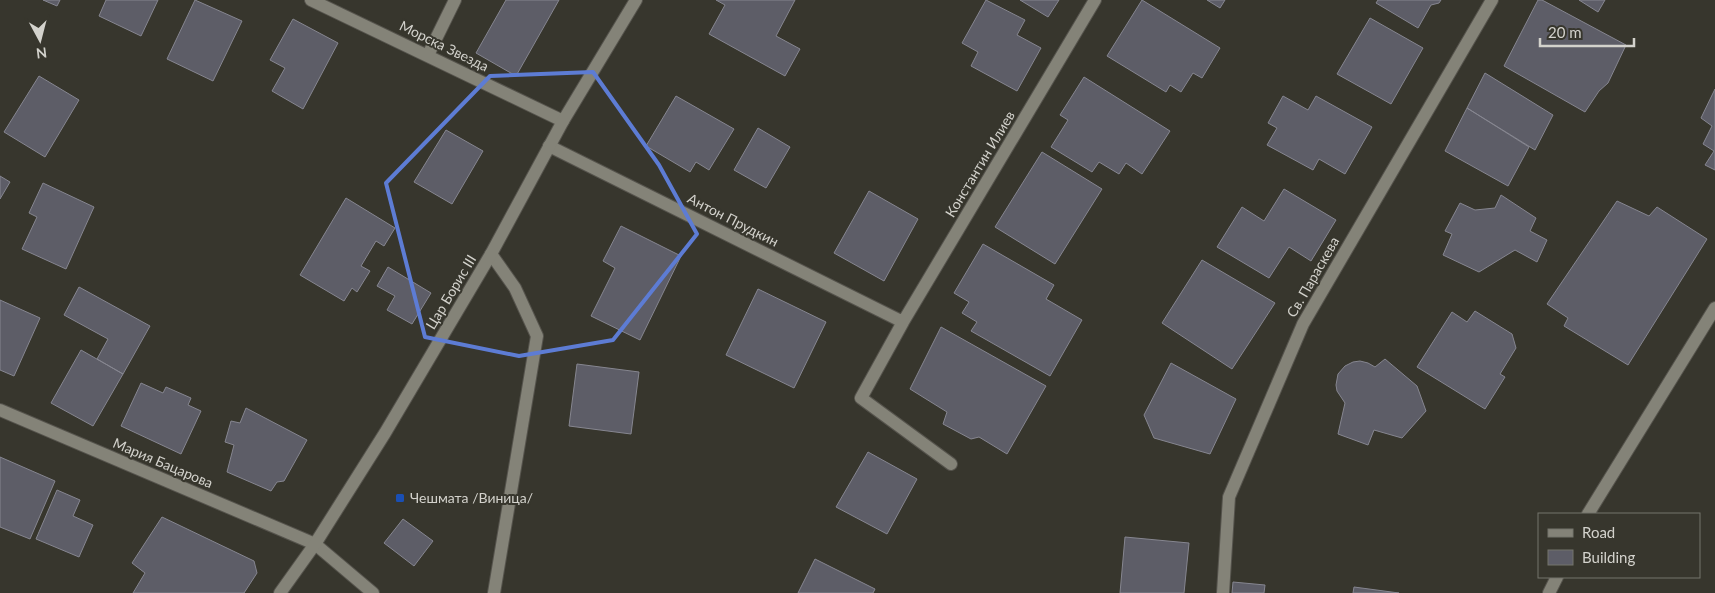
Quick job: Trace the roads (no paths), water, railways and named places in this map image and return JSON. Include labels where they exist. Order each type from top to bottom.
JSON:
[{"type":"street","name":"Морска Звезда","points":[[311,0],[563,120]]},
{"type":"street","points":[[428,56],[455,0]]},
{"type":"street","name":"Цар Борис III","points":[[280,593],[314,544],[385,433],[491,254],[563,120],[636,0]]},
{"type":"street","name":"Константин Илиев","points":[[951,464],[861,398],[890,344],[1095,0]]},
{"type":"street","name":"Св. Параскева","points":[[1223,593],[1229,497],[1303,324],[1492,0]]},
{"type":"street","name":"Антон Прудкин","points":[[549,146],[903,322]]},
{"type":"street","points":[[491,254],[515,288],[537,336],[494,593]]},
{"type":"street","points":[[1589,513],[1715,308]]},
{"type":"street","name":"Мария Бацарова","points":[[0,410],[314,544],[372,593]]},
{"type":"street","points":[[1549,593],[1556,578]]},
{"type":"place","name":"Чешмата /Виница/","points":[[400,498]]}]
